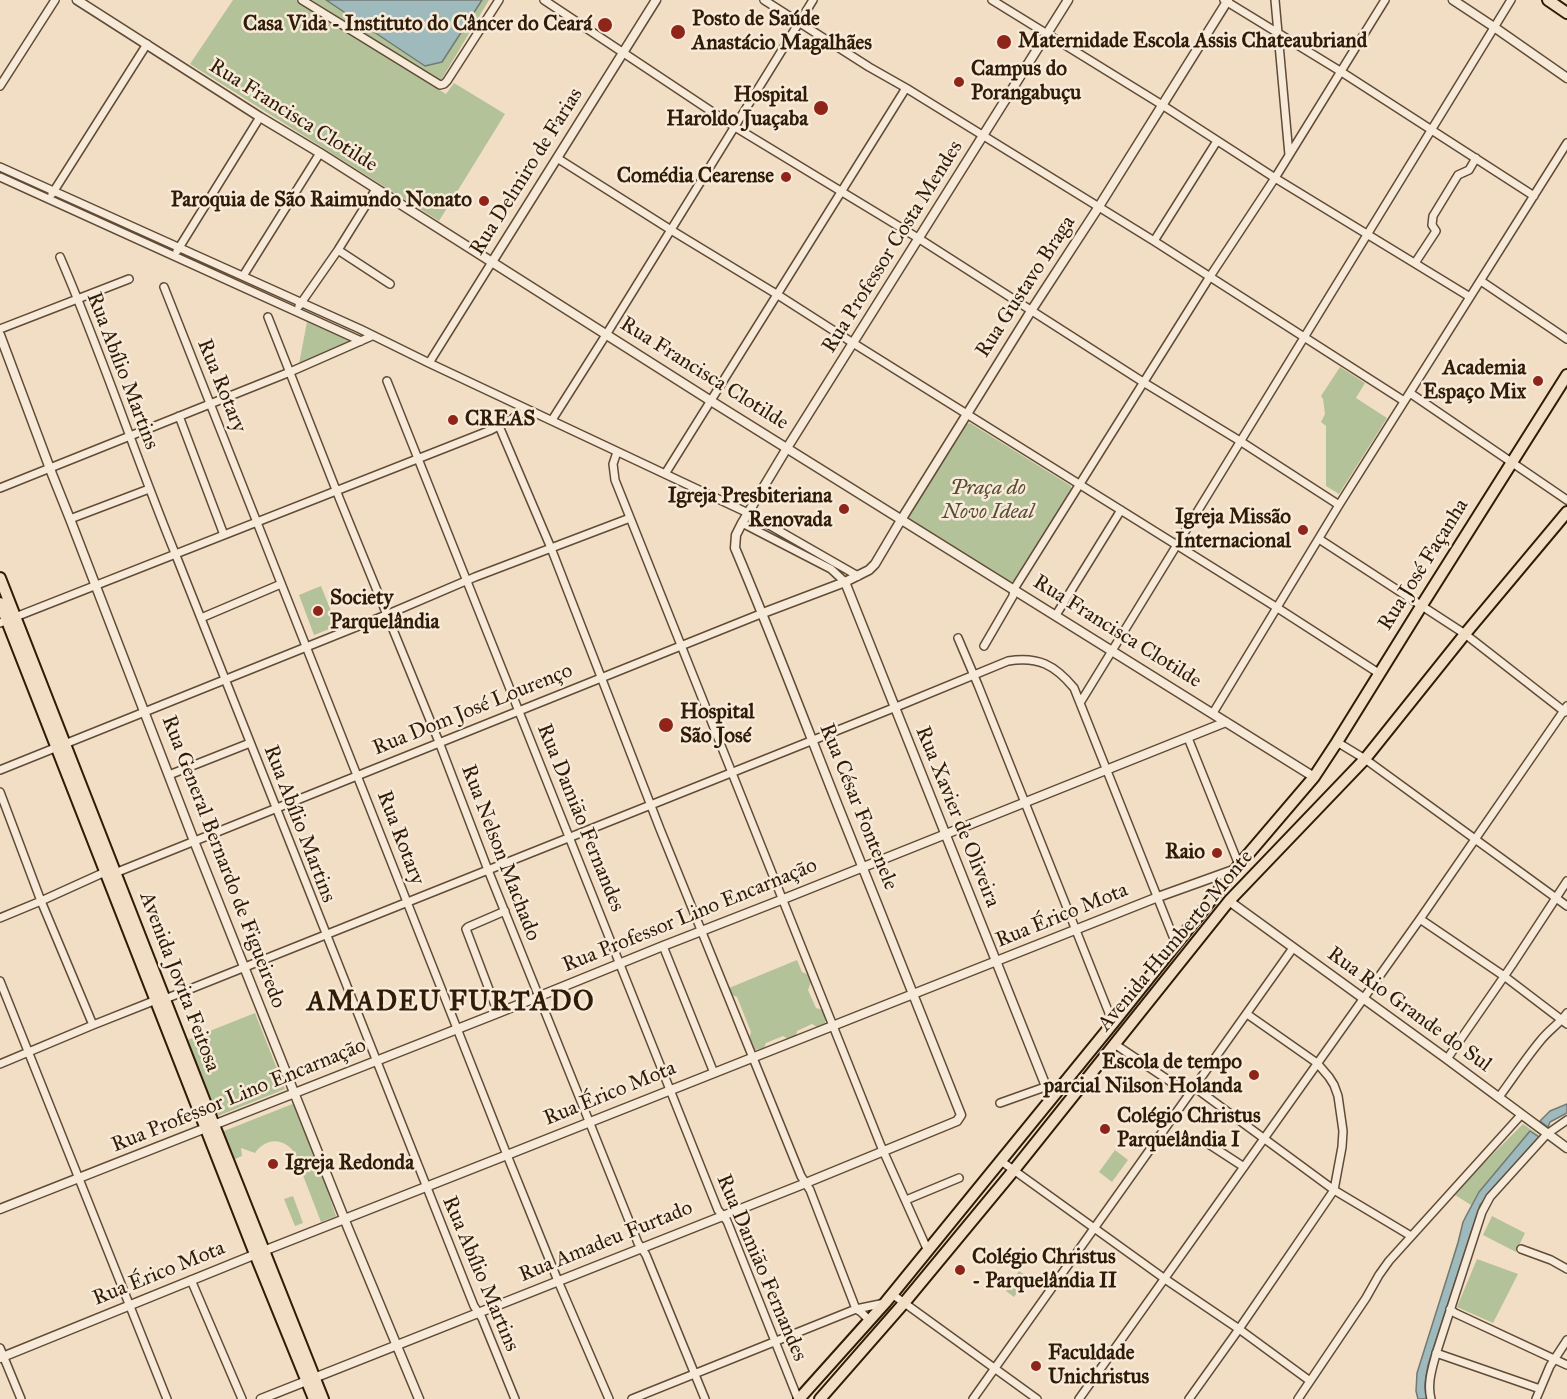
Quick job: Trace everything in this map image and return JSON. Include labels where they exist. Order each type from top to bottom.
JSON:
[{"type":"main road","points":[[1548,0],[1567,13]]},
{"type":"main road","name":"Rua José Façanha","points":[[1314,777],[1567,375]]},
{"type":"main road","name":"Avenida Humberto Monte","points":[[820,1399],[904,1303],[1014,1170],[1229,901],[1365,759],[1567,512]]},
{"type":"main road","name":"Avenida Jovita Feitosa","points":[[0,578],[7,620]]},
{"type":"main road","name":"Avenida Jovita Feitosa","points":[[0,603],[61,746],[259,1253],[311,1379],[323,1399]]},
{"type":"main road","name":"Avenida Humberto Monte","points":[[799,1399],[870,1321],[928,1251],[1238,867],[1314,777]]},
{"type":"main road","name":"Avenida Jovita Feitosa","points":[[311,1379],[314,1399]]},
{"type":"street","points":[[0,86],[55,0]]},
{"type":"street","name":"Rua Francisca Clotilde","points":[[77,0],[711,401],[1314,777]]},
{"type":"street","points":[[302,0],[440,85],[447,81],[499,0]]},
{"type":"street","points":[[544,0],[735,127],[918,238],[1339,505]]},
{"type":"street","name":"Rua Delmiro de Farias","points":[[429,363],[656,0]]},
{"type":"street","points":[[764,0],[1154,241],[1404,402]]},
{"type":"street","points":[[552,420],[813,0]]},
{"type":"street","points":[[992,0],[1470,297]]},
{"type":"street","name":"Rua Professor Costa Mendes","points":[[748,513],[1068,0]]},
{"type":"street","points":[[1275,0],[1288,155]]},
{"type":"street","points":[[984,646],[1013,596],[1014,589],[1385,0]]},
{"type":"street","points":[[1453,0],[1567,78]]},
{"type":"street","points":[[1080,703],[1511,0]]},
{"type":"street","points":[[1226,1],[1340,71],[1534,196]]},
{"type":"street","name":"Rua Gustavo Braga","points":[[845,582],[869,570],[875,564],[1031,310],[1163,105],[1226,1]]},
{"type":"street","points":[[49,199],[147,44]]},
{"type":"street","points":[[665,474],[906,88]]},
{"type":"street","points":[[174,256],[260,117]]},
{"type":"street","points":[[1154,241],[1217,141]]},
{"type":"street","points":[[1213,713],[1339,505],[1480,281],[1534,196],[1564,157],[1567,143]]},
{"type":"street","points":[[243,276],[320,153]]},
{"type":"street","points":[[557,158],[1380,674]]},
{"type":"street","points":[[1416,263],[1436,231],[1432,225],[1433,216],[1458,175],[1469,170],[1476,158]]},
{"type":"street","points":[[0,166],[360,329],[748,513],[823,561],[845,582]]},
{"type":"street","points":[[0,177],[361,341]]},
{"type":"street","points":[[296,310],[338,250],[376,189]]},
{"type":"street","points":[[338,250],[390,284]]},
{"type":"street","name":"Rua Abílio Martins","points":[[60,257],[375,1061],[474,1306],[515,1399]]},
{"type":"street","points":[[0,330],[129,279]]},
{"type":"street","points":[[1480,281],[1567,339]]},
{"type":"street","name":"Rua Rotary","points":[[164,287],[507,1155],[609,1399]]},
{"type":"street","name":"Rua Nelson Machado","points":[[268,317],[589,1122],[705,1399]]},
{"type":"street","name":"Rua General Bernardo de Figueiredo","points":[[0,335],[244,967],[419,1399]]},
{"type":"street","points":[[0,488],[290,372],[372,336]]},
{"type":"street","name":"Rua Damião Fernandes","points":[[387,381],[718,1210],[727,1221],[799,1399]]},
{"type":"street","points":[[1410,393],[1567,500]]},
{"type":"street","points":[[7,620],[419,459],[499,426],[528,410]]},
{"type":"street","points":[[178,416],[224,535]]},
{"type":"street","points":[[499,426],[551,548],[651,804],[856,1309],[870,1321]]},
{"type":"street","points":[[617,452],[613,464],[614,472],[630,518],[883,1151],[928,1251]]},
{"type":"street","points":[[70,519],[149,489]]},
{"type":"street","points":[[1056,615],[1121,510]]},
{"type":"street","name":"Rua César Fontenele","points":[[748,513],[736,535],[735,548],[763,613],[962,1115]]},
{"type":"street","points":[[0,770],[387,615],[468,580],[630,518]]},
{"type":"street","points":[[742,523],[858,576]]},
{"type":"street","points":[[1079,1399],[1566,710],[1465,634],[1319,539]]},
{"type":"street","name":"Rua Dom José Lourenço","points":[[0,918],[110,872],[845,582]]},
{"type":"street","name":"Rua Xavier de Oliveira","points":[[845,582],[1051,1099]]},
{"type":"street","points":[[201,618],[281,584]]},
{"type":"street","points":[[958,638],[1113,1023]]},
{"type":"street","points":[[0,1064],[93,1024],[244,967],[1008,661],[1024,658],[1044,664],[1066,678],[1074,688],[1176,944]]},
{"type":"street","name":"Rua Professor Lino Encarnação","points":[[0,1209],[457,1030],[663,945],[1226,722]]},
{"type":"street","points":[[1188,738],[1238,867]]},
{"type":"street","points":[[1337,742],[1365,759],[1567,906]]},
{"type":"street","points":[[169,775],[250,743]]},
{"type":"street","points":[[0,792],[41,902],[93,1024]]},
{"type":"street","name":"Rua Érico Mota","points":[[1,1354],[130,1306],[425,1186],[1238,867]]},
{"type":"street","points":[[1447,1059],[1567,881]]},
{"type":"street","name":"Rua Rio Grande do Sul","points":[[1229,901],[1567,1148]]},
{"type":"street","points":[[498,1013],[466,929],[505,911]]},
{"type":"street","points":[[1420,919],[1504,976],[1564,1022]]},
{"type":"street","points":[[663,945],[714,1073]]},
{"type":"street","points":[[973,1399],[1293,948]]},
{"type":"street","points":[[0,981],[167,1399]]},
{"type":"street","points":[[1564,1022],[1567,1013]]},
{"type":"street","points":[[1188,1399],[1334,1190],[1342,1147],[1343,1131],[1338,1096],[1334,1085],[1317,1063],[1247,1014]]},
{"type":"street","points":[[1499,1097],[1541,1039],[1556,1024],[1564,1022]]},
{"type":"street","points":[[1116,1045],[1189,1094]]},
{"type":"street","points":[[1000,1103],[1045,1087]]},
{"type":"street","points":[[1194,1087],[1334,1190],[1411,1236]]},
{"type":"street","name":"Rua Amadeu Furtado","points":[[261,1399],[806,1183],[957,1121],[962,1115]]},
{"type":"street","points":[[1298,1399],[1384,1268],[1521,1115]]},
{"type":"street","points":[[1431,1399],[1430,1376],[1436,1353],[1482,1212],[1490,1197],[1547,1134],[1567,1120]]},
{"type":"street","points":[[1204,1141],[1244,1167]]},
{"type":"street","points":[[1001,1161],[1310,1381]]},
{"type":"street","points":[[906,1200],[959,1178]]},
{"type":"street","points":[[1521,1249],[1551,1260],[1567,1269]]},
{"type":"street","points":[[191,1280],[242,1399]]},
{"type":"street","points":[[632,1399],[856,1309],[888,1299],[904,1303],[1037,1399]]},
{"type":"street","points":[[1450,1309],[1567,1365]]},
{"type":"street","points":[[1536,1399],[1550,1366],[1567,1340]]},
{"type":"street","points":[[1436,1353],[1540,1389]]},
{"type":"street","points":[[1,1354],[21,1399]]},
{"type":"green space","points":[[233,0],[296,0],[446,94],[454,83],[505,114],[439,221],[190,64]]},
{"type":"green space","points":[[312,0],[489,0],[440,82]]},
{"type":"green space","points":[[307,322],[348,340],[349,344],[299,364]]},
{"type":"green space","points":[[1340,367],[1365,383],[1356,398],[1387,418],[1339,494],[1326,486],[1326,426],[1321,422],[1325,414],[1321,396]]},
{"type":"green space","name":"Praça do Novo Ideal","points":[[970,423],[1071,486],[1011,582],[908,518],[967,424]]},
{"type":"green space","name":"Society Parquelândia","points":[[321,586],[337,626],[314,635],[299,595]]},
{"type":"green space","points":[[797,960],[802,972],[809,975],[811,982],[808,990],[816,1008],[823,1010],[826,1017],[825,1024],[817,1027],[812,1024],[797,1031],[796,1036],[788,1039],[783,1036],[766,1043],[764,1048],[754,1050],[749,1039],[751,1032],[737,997],[732,995],[729,988]]},
{"type":"green space","points":[[255,1013],[285,1089],[218,1116],[187,1040]]},
{"type":"green space","points":[[295,1103],[336,1216],[321,1222],[290,1147],[274,1141],[264,1144],[255,1153],[241,1148],[242,1156],[233,1160],[223,1134],[224,1131]]},
{"type":"green space","points":[[1523,1124],[1543,1138],[1488,1201],[1433,1365],[1431,1399],[1420,1399],[1429,1336],[1465,1216],[1471,1205],[1455,1195]]},
{"type":"green space","points":[[1115,1150],[1128,1160],[1112,1182],[1099,1172]]},
{"type":"green space","points":[[293,1196],[303,1223],[295,1226],[284,1199]]},
{"type":"green space","points":[[1492,1216],[1525,1233],[1516,1252],[1483,1235]]},
{"type":"green space","points":[[1477,1259],[1518,1274],[1493,1323],[1457,1307]]},
{"type":"green space","points":[[1019,1271],[1028,1277],[1014,1297],[1006,1291]]},
{"type":"water","points":[[326,0],[482,0],[442,62],[425,66]]},
{"type":"water","points":[[1567,1104],[1567,1113],[1550,1122],[1548,1127],[1540,1121],[1550,1111]]},
{"type":"water","points":[[1530,1131],[1539,1137],[1480,1205],[1428,1365],[1425,1386],[1427,1399],[1418,1399],[1417,1373],[1463,1222],[1479,1192]]},
{"type":"place","name":"Casa Vida - Instituto do Câncer do Ceará","points":[[605,25]]},
{"type":"place","name":"Posto de Saúde Anastácio Magalhães","points":[[678,32]]},
{"type":"place","name":"Maternidade Escola Assis Chateaubriand","points":[[1004,42]]},
{"type":"place","name":"Campus do Porangabuçu","points":[[959,82]]},
{"type":"place","name":"Hospital Haroldo Juaçaba","points":[[821,108]]},
{"type":"place","name":"Comédia Cearense","points":[[786,177]]},
{"type":"place","name":"Paroquia de São Raimundo Nonato","points":[[484,201]]},
{"type":"place","name":"Academia Espaço Mix","points":[[1538,381]]},
{"type":"place","name":"CREAS","points":[[453,420]]},
{"type":"place","name":"Igreja Presbiteriana Renovada","points":[[844,509]]},
{"type":"place","name":"Igreja Missão Internacional","points":[[1303,530]]},
{"type":"place","name":"Society Parquelândia","points":[[318,611]]},
{"type":"place","name":"Hospital São José","points":[[666,725]]},
{"type":"place","name":"Raio","points":[[1217,853]]},
{"type":"place","name":"Escola de tempo parcial Nilson Holanda","points":[[1254,1075]]},
{"type":"place","name":"Colégio Christus Parquelândia I","points":[[1105,1129]]},
{"type":"place","name":"Igreja Redonda","points":[[273,1164]]},
{"type":"place","name":"Colégio Christus - Parquelândia II","points":[[960,1270]]},
{"type":"place","name":"Faculdade Unichristus","points":[[1036,1366]]},
{"type":"district","name":"AMADEU FURTADO","points":[[451,1003]]}]
